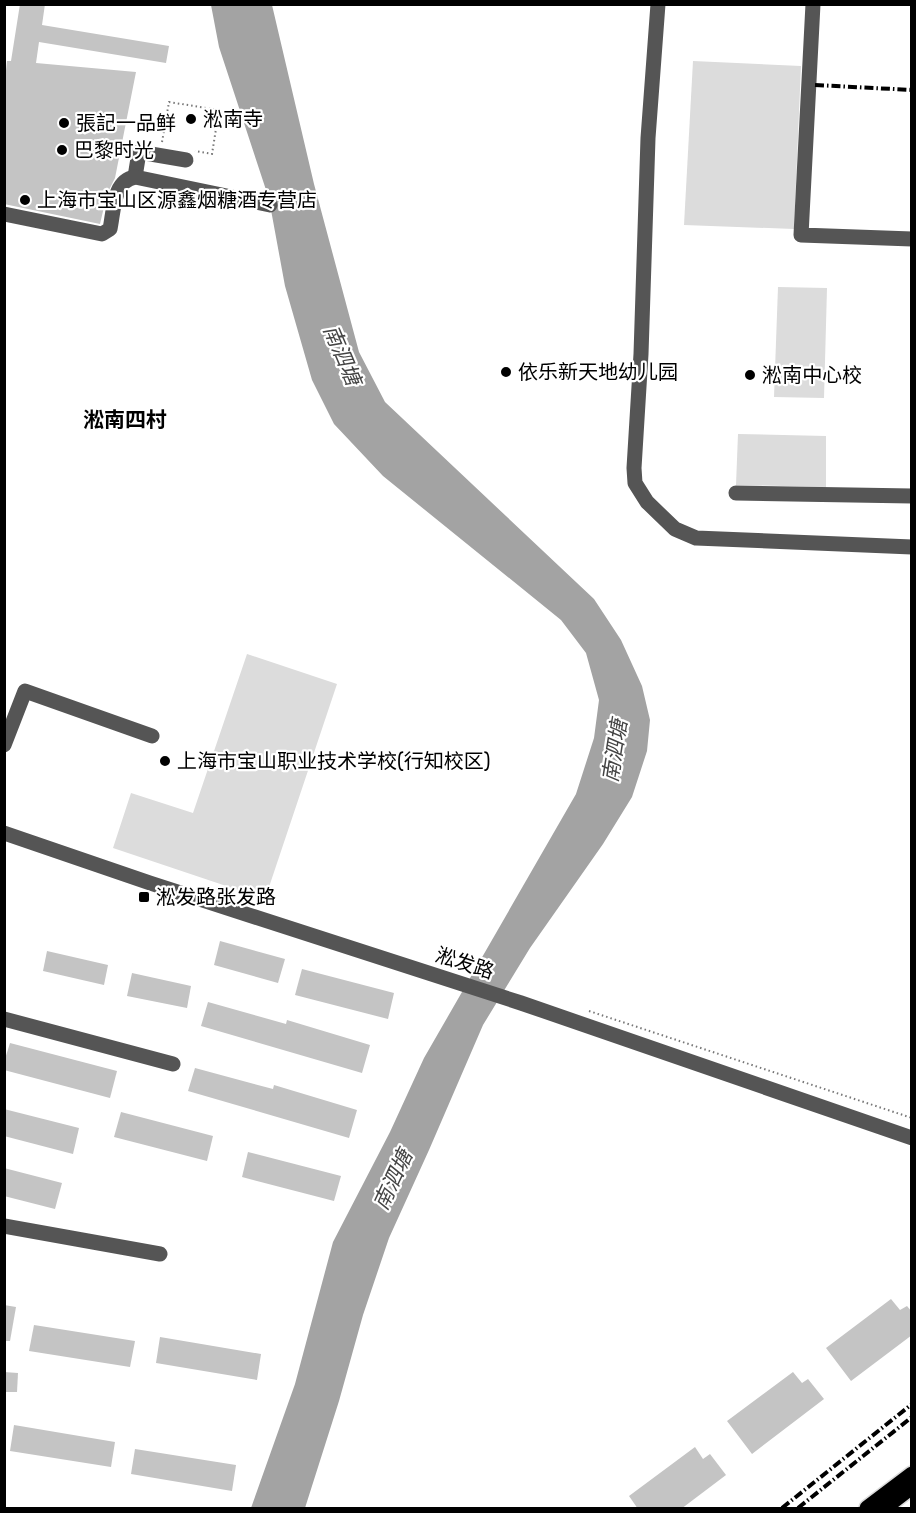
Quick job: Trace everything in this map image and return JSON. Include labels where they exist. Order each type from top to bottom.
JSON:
[{"type":"highway","points":[[882,1509],[912,1485]]},
{"type":"main road","points":[[867,1509],[912,1474]]},
{"type":"street","points":[[658,4],[648,138],[635,483],[647,502],[675,529],[696,538],[912,547]]},
{"type":"street","points":[[813,4],[801,235],[912,239]]},
{"type":"street","points":[[135,177],[139,152],[186,160]]},
{"type":"street","points":[[4,214],[102,234],[110,229],[121,183],[135,177],[270,205]]},
{"type":"street","points":[[735,494],[912,496]]},
{"type":"street","points":[[4,744],[25,691],[152,736]]},
{"type":"street","name":"淞发路","points":[[4,832],[150,883],[520,1003],[912,1138]]},
{"type":"street","points":[[4,1018],[173,1064]]},
{"type":"street","points":[[4,1226],[160,1254]]},
{"type":"path","points":[[161,145],[169,102],[219,110],[212,154],[187,150],[186,160]]},
{"type":"path","points":[[586,1010],[912,1118]]},
{"type":"shaded area","points":[[693,61],[801,66],[794,229],[684,225]]},
{"type":"shaded area","points":[[778,287],[827,288],[824,398],[774,397]]},
{"type":"shaded area","points":[[738,434],[826,436],[826,487],[736,485]]},
{"type":"shaded area","points":[[247,654],[337,684],[265,899],[113,848],[131,793],[193,813]]},
{"type":"water","name":"南泗塘","points":[[211,5],[272,5],[314,184],[359,352],[385,402],[594,599],[621,640],[642,686],[650,720],[647,751],[632,797],[603,844],[530,948],[483,1025],[389,1238],[363,1315],[305,1508],[251,1508],[295,1384],[333,1242],[390,1132],[424,1058],[576,794],[594,738],[599,700],[586,653],[561,620],[383,476],[334,424],[312,380],[285,286],[269,199],[219,47]]},
{"type":"building","name":"巴黎时光","points":[[20,4],[45,4],[42,25],[169,46],[166,63],[39,42],[36,63],[136,72],[115,178],[107,194],[100,224],[4,204],[4,89],[7,61],[11,61]]},
{"type":"building","points":[[220,941],[285,959],[278,983],[214,965]]},
{"type":"building","points":[[47,951],[108,965],[104,985],[43,971]]},
{"type":"building","points":[[302,969],[394,993],[388,1019],[295,995]]},
{"type":"building","points":[[132,973],[191,986],[187,1008],[127,996]]},
{"type":"building","points":[[208,1002],[286,1024],[287,1020],[370,1045],[362,1073],[201,1026]]},
{"type":"building","points":[[10,1043],[117,1071],[110,1098],[4,1070]]},
{"type":"building","points":[[195,1068],[273,1089],[274,1085],[357,1110],[349,1138],[188,1091]]},
{"type":"building","points":[[4,1109],[79,1128],[73,1154],[4,1136]]},
{"type":"building","points":[[121,1112],[213,1136],[207,1161],[114,1137]]},
{"type":"building","points":[[248,1152],[341,1176],[334,1201],[242,1177]]},
{"type":"building","points":[[4,1168],[62,1183],[55,1209],[4,1196]]},
{"type":"building","points":[[891,1299],[900,1310],[907,1306],[912,1312],[912,1335],[851,1381],[826,1348]]},
{"type":"building","points":[[4,1305],[16,1307],[10,1341],[4,1341]]},
{"type":"building","points":[[34,1325],[135,1341],[130,1367],[29,1351]]},
{"type":"building","points":[[160,1337],[261,1354],[257,1380],[156,1363]]},
{"type":"building","points":[[4,1372],[18,1373],[17,1392],[4,1392]]},
{"type":"building","points":[[793,1372],[802,1383],[808,1379],[824,1399],[752,1454],[727,1421]]},
{"type":"building","points":[[14,1425],[115,1442],[111,1467],[10,1451]]},
{"type":"building","points":[[695,1447],[703,1459],[710,1454],[726,1475],[681,1509],[638,1509],[629,1496]]},
{"type":"building","points":[[135,1449],[236,1465],[232,1491],[131,1474]]},
{"type":"railway","points":[[815,85],[912,90]]},
{"type":"railway","points":[[782,1508],[912,1404]]},
{"type":"railway","points":[[798,1508],[912,1417]]},
{"type":"place","name":"淞南寺","points":[[191,119]]},
{"type":"place","name":"張記一品鲜","points":[[64,123]]},
{"type":"place","name":"巴黎时光","points":[[62,150]]},
{"type":"place","name":"上海市宝山区源鑫烟糖酒专营店","points":[[25,200]]},
{"type":"place","name":"依乐新天地幼儿园","points":[[506,372]]},
{"type":"place","name":"淞南中心校","points":[[750,375]]},
{"type":"place","name":"上海市宝山职业技术学校(行知校区)","points":[[165,761]]},
{"type":"place","name":"淞发路张发路","points":[[144,897]]},
{"type":"district","name":"淞南四村","points":[[125,420]]}]
